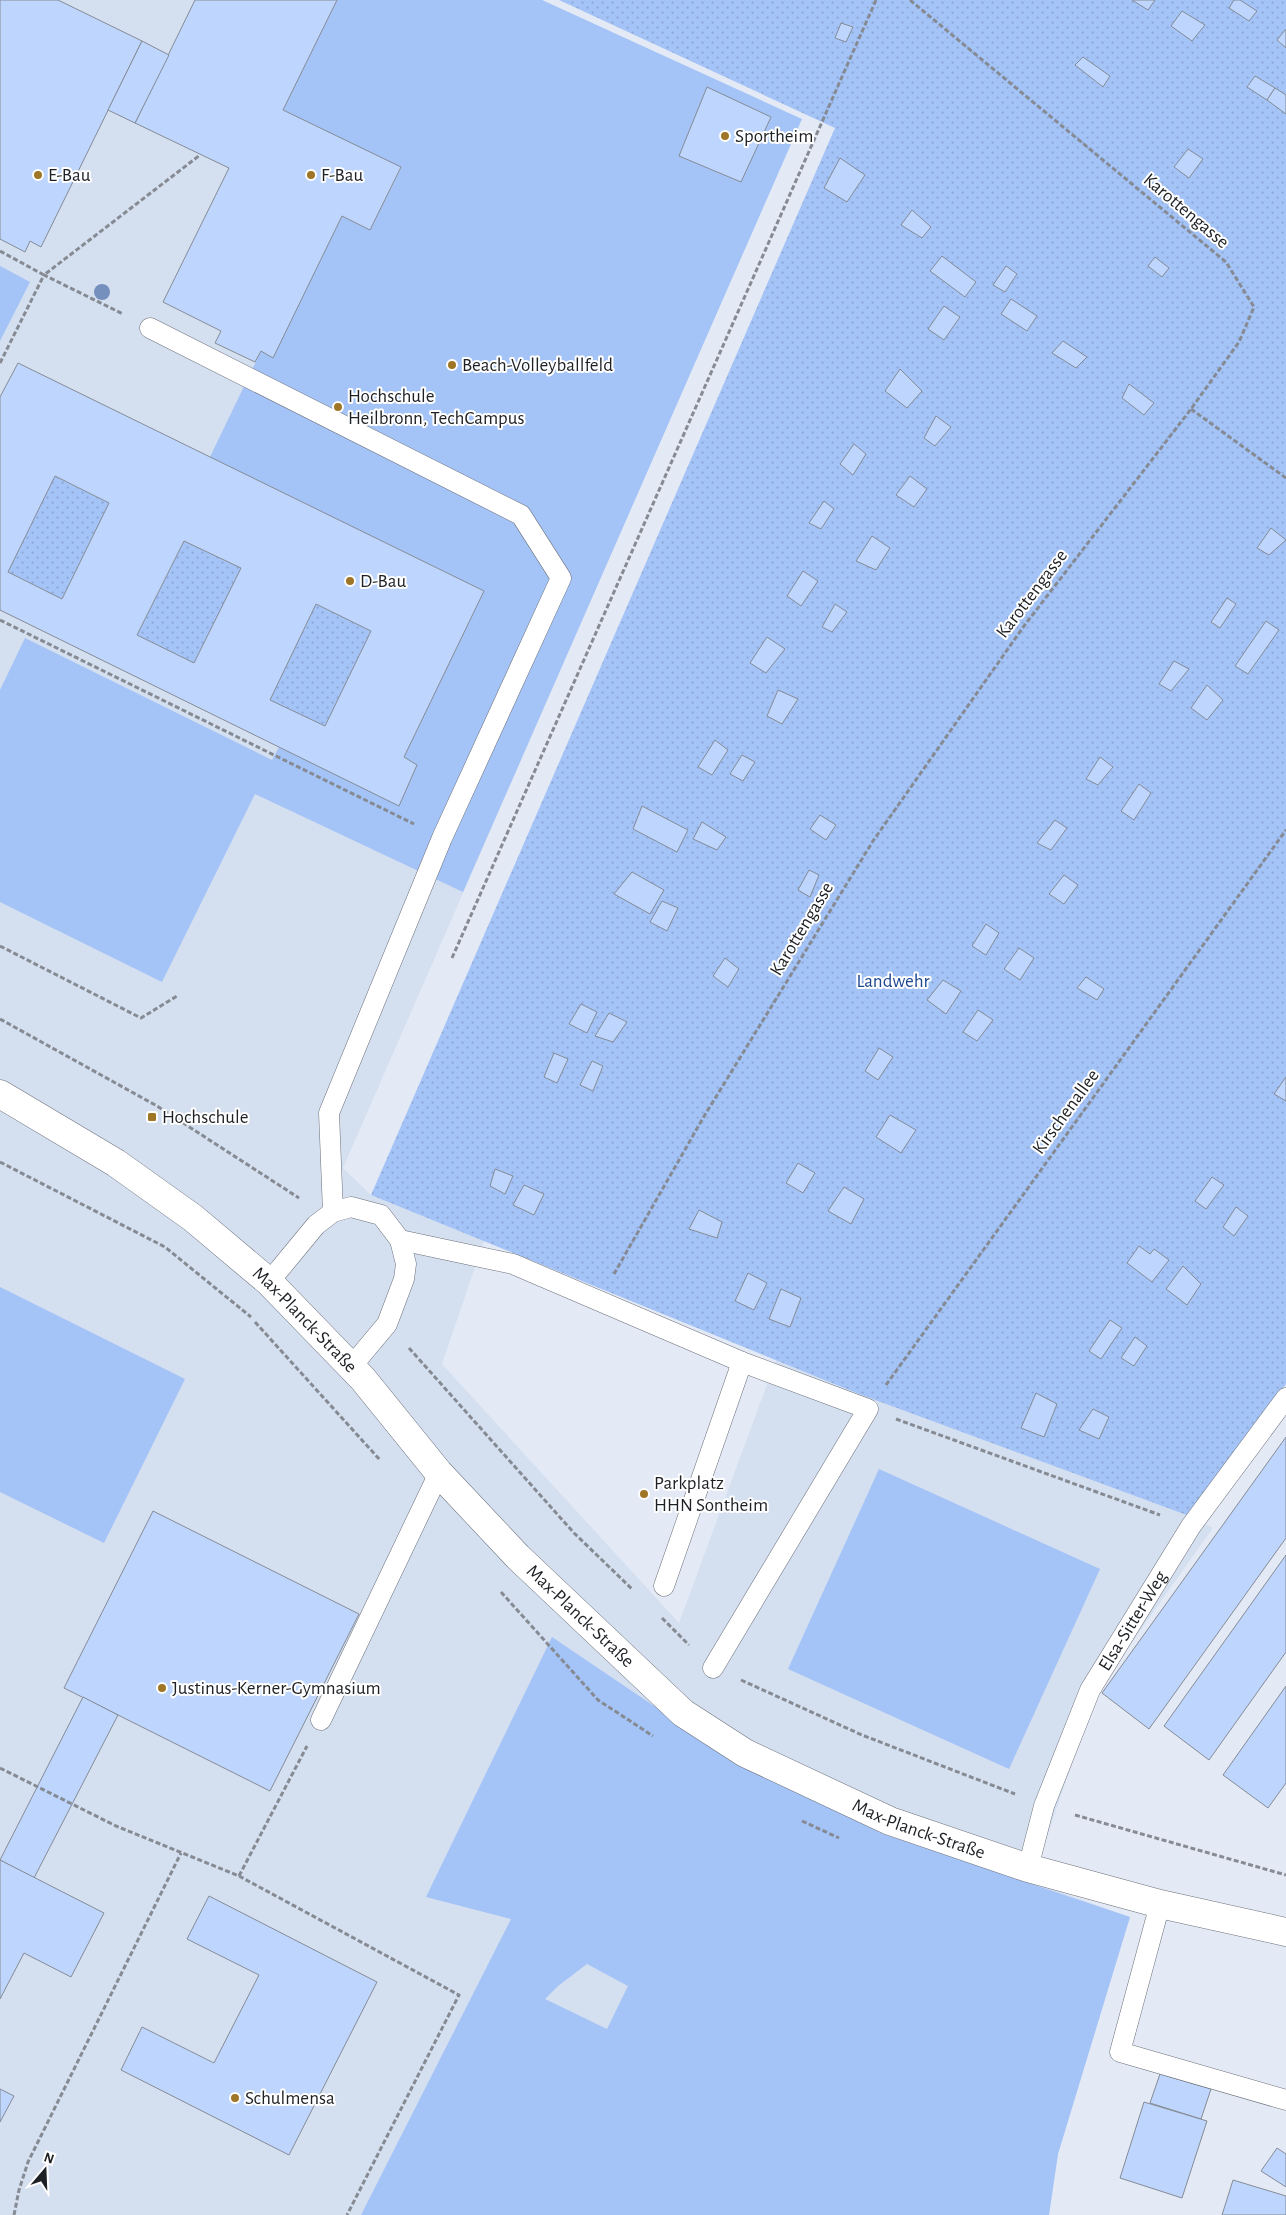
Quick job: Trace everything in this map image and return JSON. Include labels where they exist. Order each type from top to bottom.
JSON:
[{"type":"street","name":"Max-Planck-Straße","points":[[0,1094],[116,1163],[193,1218],[269,1282],[351,1366],[438,1473],[518,1557],[691,1718],[745,1753],[890,1821],[1028,1868],[1160,1904],[1286,1932]]},
{"type":"lane","points":[[150,328],[521,515],[561,578],[442,838],[329,1113],[329,1215]]},
{"type":"lane","points":[[269,1282],[310,1232],[329,1215],[351,1207],[381,1215],[400,1240],[406,1264],[404,1278],[387,1324],[351,1366]]},
{"type":"lane","points":[[400,1240],[514,1264],[742,1362],[868,1410],[712,1668]]},
{"type":"lane","points":[[664,1586],[742,1362]]},
{"type":"lane","name":"Elsa-Sitter-Weg","points":[[1028,1868],[1044,1806],[1090,1690],[1191,1526],[1286,1398]]},
{"type":"lane","points":[[321,1720],[438,1473]]},
{"type":"lane","points":[[1160,1904],[1120,2052],[1286,2100]]},
{"type":"path","points":[[452,958],[876,0]]},
{"type":"path","name":"Karottengasse","points":[[599,1300],[703,1118],[873,840],[1024,626],[1191,409],[1239,342],[1254,307],[1226,262],[910,0]]},
{"type":"path","points":[[0,363],[44,275],[200,155]]},
{"type":"path","points":[[0,251],[150,328]]},
{"type":"path","points":[[1191,409],[1286,478]]},
{"type":"path","points":[[0,620],[442,838]]},
{"type":"path","name":"Kirschenallee","points":[[868,1410],[1286,830]]},
{"type":"path","points":[[0,946],[141,1018],[178,996]]},
{"type":"path","points":[[0,1019],[157,1106],[329,1215]]},
{"type":"path","points":[[387,1324],[574,1533],[636,1593]]},
{"type":"path","points":[[868,1410],[1191,1526]]},
{"type":"path","points":[[657,1614],[712,1668],[862,1735],[1044,1806],[1286,1875]]},
{"type":"path","points":[[239,1876],[321,1720]]},
{"type":"path","points":[[0,1768],[116,1826],[239,1876],[459,1995],[347,2215]]},
{"type":"path","points":[[14,2215],[19,2190],[28,2162],[181,1853]]},
{"type":"shaded area","points":[[0,0],[542,0],[801,120],[343,1168],[371,1195],[484,1241],[442,1364],[679,1623],[776,1360],[859,1394],[1192,1517],[1213,1528],[1095,1694],[1032,1882],[1130,1917],[1058,2154],[1049,2215],[0,2215]]},
{"type":"green space","points":[[337,0],[542,0],[802,119],[463,892],[255,794],[162,982],[0,902],[0,690],[25,638],[272,760],[279,747],[399,805],[417,765],[404,757],[484,591],[210,457],[261,351],[272,357],[342,216],[370,230],[401,168],[283,110]]},
{"type":"green space","name":"Landwehr","points":[[559,0],[1286,0],[1286,1384],[1192,1517],[859,1394],[371,1195],[835,128]]},
{"type":"green space","points":[[0,266],[30,282],[0,341]]},
{"type":"green space","points":[[55,476],[109,503],[62,599],[8,572]]},
{"type":"green space","points":[[184,541],[241,568],[194,663],[137,635]]},
{"type":"green space","points":[[316,604],[371,631],[325,726],[270,700]]},
{"type":"green space","points":[[0,1287],[185,1379],[104,1543],[0,1492]]},
{"type":"green space","points":[[879,1469],[1100,1569],[1009,1769],[788,1669]]},
{"type":"green space","points":[[552,1637],[734,1760],[883,1834],[1130,1917],[1058,2154],[1049,2215],[361,2215],[511,1919],[426,1897]],"holes":[[[587,1964],[628,1986],[607,2029],[545,1999],[558,1986]]]},
{"type":"building","name":"E-Bau","points":[[0,0],[58,0],[142,41],[41,247],[30,241],[25,252],[0,239]]},
{"type":"building","name":"F-Bau","points":[[195,0],[337,0],[283,110],[401,167],[370,230],[342,216],[273,358],[261,351],[255,362],[215,343],[221,331],[163,302],[229,168],[135,123]]},
{"type":"building","points":[[1132,0],[1155,0],[1148,10]]},
{"type":"building","points":[[1234,0],[1240,0],[1257,11],[1249,21],[1229,8]]},
{"type":"building","points":[[1182,11],[1205,25],[1192,41],[1171,26]]},
{"type":"building","points":[[841,23],[853,27],[846,42],[835,38]]},
{"type":"building","points":[[1286,30],[1286,48],[1277,40]]},
{"type":"building","points":[[142,41],[169,55],[135,123],[108,110]]},
{"type":"building","points":[[1083,57],[1110,76],[1103,87],[1075,65]]},
{"type":"building","points":[[1255,76],[1275,88],[1267,100],[1247,87]]},
{"type":"building","name":"Sportheim","points":[[707,87],[771,117],[741,182],[679,156]]},
{"type":"building","points":[[1275,88],[1286,95],[1286,114],[1267,100]]},
{"type":"building","points":[[1188,149],[1203,159],[1189,178],[1174,167]]},
{"type":"building","points":[[840,158],[865,175],[847,202],[824,188]]},
{"type":"building","points":[[912,210],[931,227],[922,238],[901,225]]},
{"type":"building","points":[[942,256],[976,282],[965,297],[930,271]]},
{"type":"building","points":[[1155,257],[1169,268],[1162,277],[1148,266]]},
{"type":"building","points":[[1006,266],[1017,274],[1005,292],[993,285]]},
{"type":"building","points":[[1011,299],[1037,316],[1027,331],[1001,314]]},
{"type":"building","points":[[944,306],[960,317],[944,340],[928,329]]},
{"type":"building","points":[[1063,341],[1087,357],[1076,368],[1052,353]]},
{"type":"building","name":"D-Bau","points":[[18,363],[484,591],[404,757],[417,765],[399,806],[0,610],[0,397]],"holes":[[[55,476],[109,503],[62,599],[8,572]],[[184,541],[241,568],[194,663],[137,635]],[[316,604],[371,631],[325,726],[270,700]]]},
{"type":"building","points":[[900,369],[922,391],[907,408],[885,391]]},
{"type":"building","points":[[1129,384],[1154,403],[1144,415],[1122,398]]},
{"type":"building","points":[[936,416],[951,427],[935,446],[924,438]]},
{"type":"building","points":[[854,444],[866,454],[853,475],[840,464]]},
{"type":"building","points":[[910,476],[927,489],[914,507],[896,495]]},
{"type":"building","points":[[824,501],[834,509],[821,529],[809,523]]},
{"type":"building","points":[[1271,528],[1286,540],[1269,555],[1257,548]]},
{"type":"building","points":[[872,536],[890,548],[876,570],[856,561]]},
{"type":"building","points":[[803,571],[818,581],[801,606],[787,596]]},
{"type":"building","points":[[1227,598],[1236,604],[1220,628],[1211,622]]},
{"type":"building","points":[[835,604],[847,612],[832,632],[822,627]]},
{"type":"building","points":[[1266,621],[1279,630],[1248,674],[1235,666]]},
{"type":"building","points":[[767,637],[785,649],[766,673],[750,663]]},
{"type":"building","points":[[1174,661],[1189,669],[1171,691],[1159,684]]},
{"type":"building","points":[[1207,685],[1223,700],[1207,720],[1191,708]]},
{"type":"building","points":[[778,690],[798,699],[782,724],[767,716]]},
{"type":"building","points":[[715,740],[728,750],[712,775],[698,767]]},
{"type":"building","points":[[742,755],[755,762],[743,781],[730,774]]},
{"type":"building","points":[[1100,757],[1113,767],[1098,785],[1086,779]]},
{"type":"building","points":[[1139,784],[1151,793],[1134,820],[1121,811]]},
{"type":"building","points":[[642,806],[688,830],[677,852],[633,829]]},
{"type":"building","points":[[820,815],[836,825],[826,840],[810,829]]},
{"type":"building","points":[[1055,820],[1067,828],[1051,850],[1037,843]]},
{"type":"building","points":[[702,822],[726,837],[717,850],[693,839]]},
{"type":"building","points":[[809,870],[819,875],[810,897],[798,890]]},
{"type":"building","points":[[632,872],[664,890],[650,914],[614,894]]},
{"type":"building","points":[[1064,875],[1078,885],[1064,904],[1049,894]]},
{"type":"building","points":[[662,901],[678,908],[667,931],[650,922]]},
{"type":"building","points":[[986,924],[999,933],[986,955],[972,946]]},
{"type":"building","points":[[1019,948],[1034,958],[1020,980],[1004,969]]},
{"type":"building","points":[[725,958],[739,969],[728,987],[713,976]]},
{"type":"building","points":[[1086,977],[1104,989],[1097,1000],[1077,988]]},
{"type":"building","points":[[943,980],[961,991],[946,1014],[927,1000]]},
{"type":"building","points":[[581,1004],[597,1012],[587,1033],[569,1024]]},
{"type":"building","points":[[978,1010],[993,1020],[977,1041],[963,1032]]},
{"type":"building","points":[[609,1013],[627,1022],[613,1042],[595,1036]]},
{"type":"building","points":[[879,1048],[893,1057],[878,1080],[865,1071]]},
{"type":"building","points":[[554,1053],[568,1059],[557,1083],[544,1077]]},
{"type":"building","points":[[592,1061],[603,1066],[593,1091],[580,1085]]},
{"type":"building","points":[[1286,1077],[1286,1101],[1274,1094]]},
{"type":"building","points":[[890,1115],[916,1130],[901,1153],[876,1137]]},
{"type":"building","points":[[798,1163],[815,1173],[803,1193],[786,1183]]},
{"type":"building","points":[[495,1169],[513,1176],[505,1194],[490,1186]]},
{"type":"building","points":[[1212,1177],[1224,1185],[1206,1209],[1195,1201]]},
{"type":"building","points":[[524,1185],[544,1194],[534,1215],[513,1205]]},
{"type":"building","points":[[844,1187],[864,1199],[851,1224],[828,1211]]},
{"type":"building","points":[[1236,1207],[1248,1216],[1234,1236],[1223,1227]]},
{"type":"building","points":[[699,1210],[722,1222],[717,1238],[689,1229]]},
{"type":"building","points":[[1139,1246],[1150,1254],[1154,1249],[1169,1260],[1152,1282],[1127,1263]]},
{"type":"building","points":[[1183,1266],[1201,1284],[1187,1305],[1166,1289]]},
{"type":"building","points":[[748,1273],[767,1283],[754,1310],[735,1301]]},
{"type":"building","points":[[781,1289],[801,1298],[790,1327],[769,1319]]},
{"type":"building","points":[[1110,1320],[1122,1328],[1101,1359],[1089,1351]]},
{"type":"building","points":[[1135,1337],[1147,1346],[1134,1366],[1121,1358]]},
{"type":"building","points":[[1036,1393],[1057,1404],[1044,1437],[1021,1428]]},
{"type":"building","points":[[1093,1409],[1109,1417],[1099,1439],[1079,1430]]},
{"type":"building","points":[[1286,1437],[1286,1538],[1149,1729],[1102,1693]]},
{"type":"building","points":[[153,1511],[359,1614],[270,1791],[64,1688]]},
{"type":"building","points":[[1286,1555],[1286,1652],[1209,1760],[1164,1726]]},
{"type":"building","points":[[1286,1686],[1286,1783],[1268,1808],[1223,1775]]},
{"type":"building","points":[[83,1697],[118,1715],[34,1878],[0,1860]]},
{"type":"building","points":[[0,1860],[104,1913],[71,1977],[24,1953],[0,1999]]},
{"type":"building","points":[[209,1896],[377,1982],[289,2155],[121,2070],[142,2027],[214,2063],[259,1975],[187,1939]]},
{"type":"building","points":[[1160,2074],[1211,2089],[1201,2119],[1150,2103]]},
{"type":"building","points":[[0,2089],[14,2096],[0,2122]]},
{"type":"building","points":[[1144,2102],[1207,2121],[1182,2198],[1120,2178]]},
{"type":"building","points":[[1277,2148],[1286,2154],[1286,2187],[1261,2171]]},
{"type":"building","points":[[1233,2180],[1286,2196],[1286,2215],[1222,2215]]},
{"type":"place","name":"Sportheim","points":[[725,136]]},
{"type":"place","name":"E-Bau","points":[[38,175]]},
{"type":"place","name":"F-Bau","points":[[311,175]]},
{"type":"place","name":"Beach-Volleyballfeld","points":[[452,365]]},
{"type":"place","name":"Hochschule Heilbronn, TechCampus","points":[[338,407]]},
{"type":"place","name":"D-Bau","points":[[350,581]]},
{"type":"place","name":"Hochschule","points":[[152,1117]]},
{"type":"place","name":"Parkplatz HHN Sontheim","points":[[644,1494]]},
{"type":"place","name":"Justinus-Kerner-Gymnasium","points":[[162,1688]]},
{"type":"place","name":"Schulmensa","points":[[235,2098]]}]
